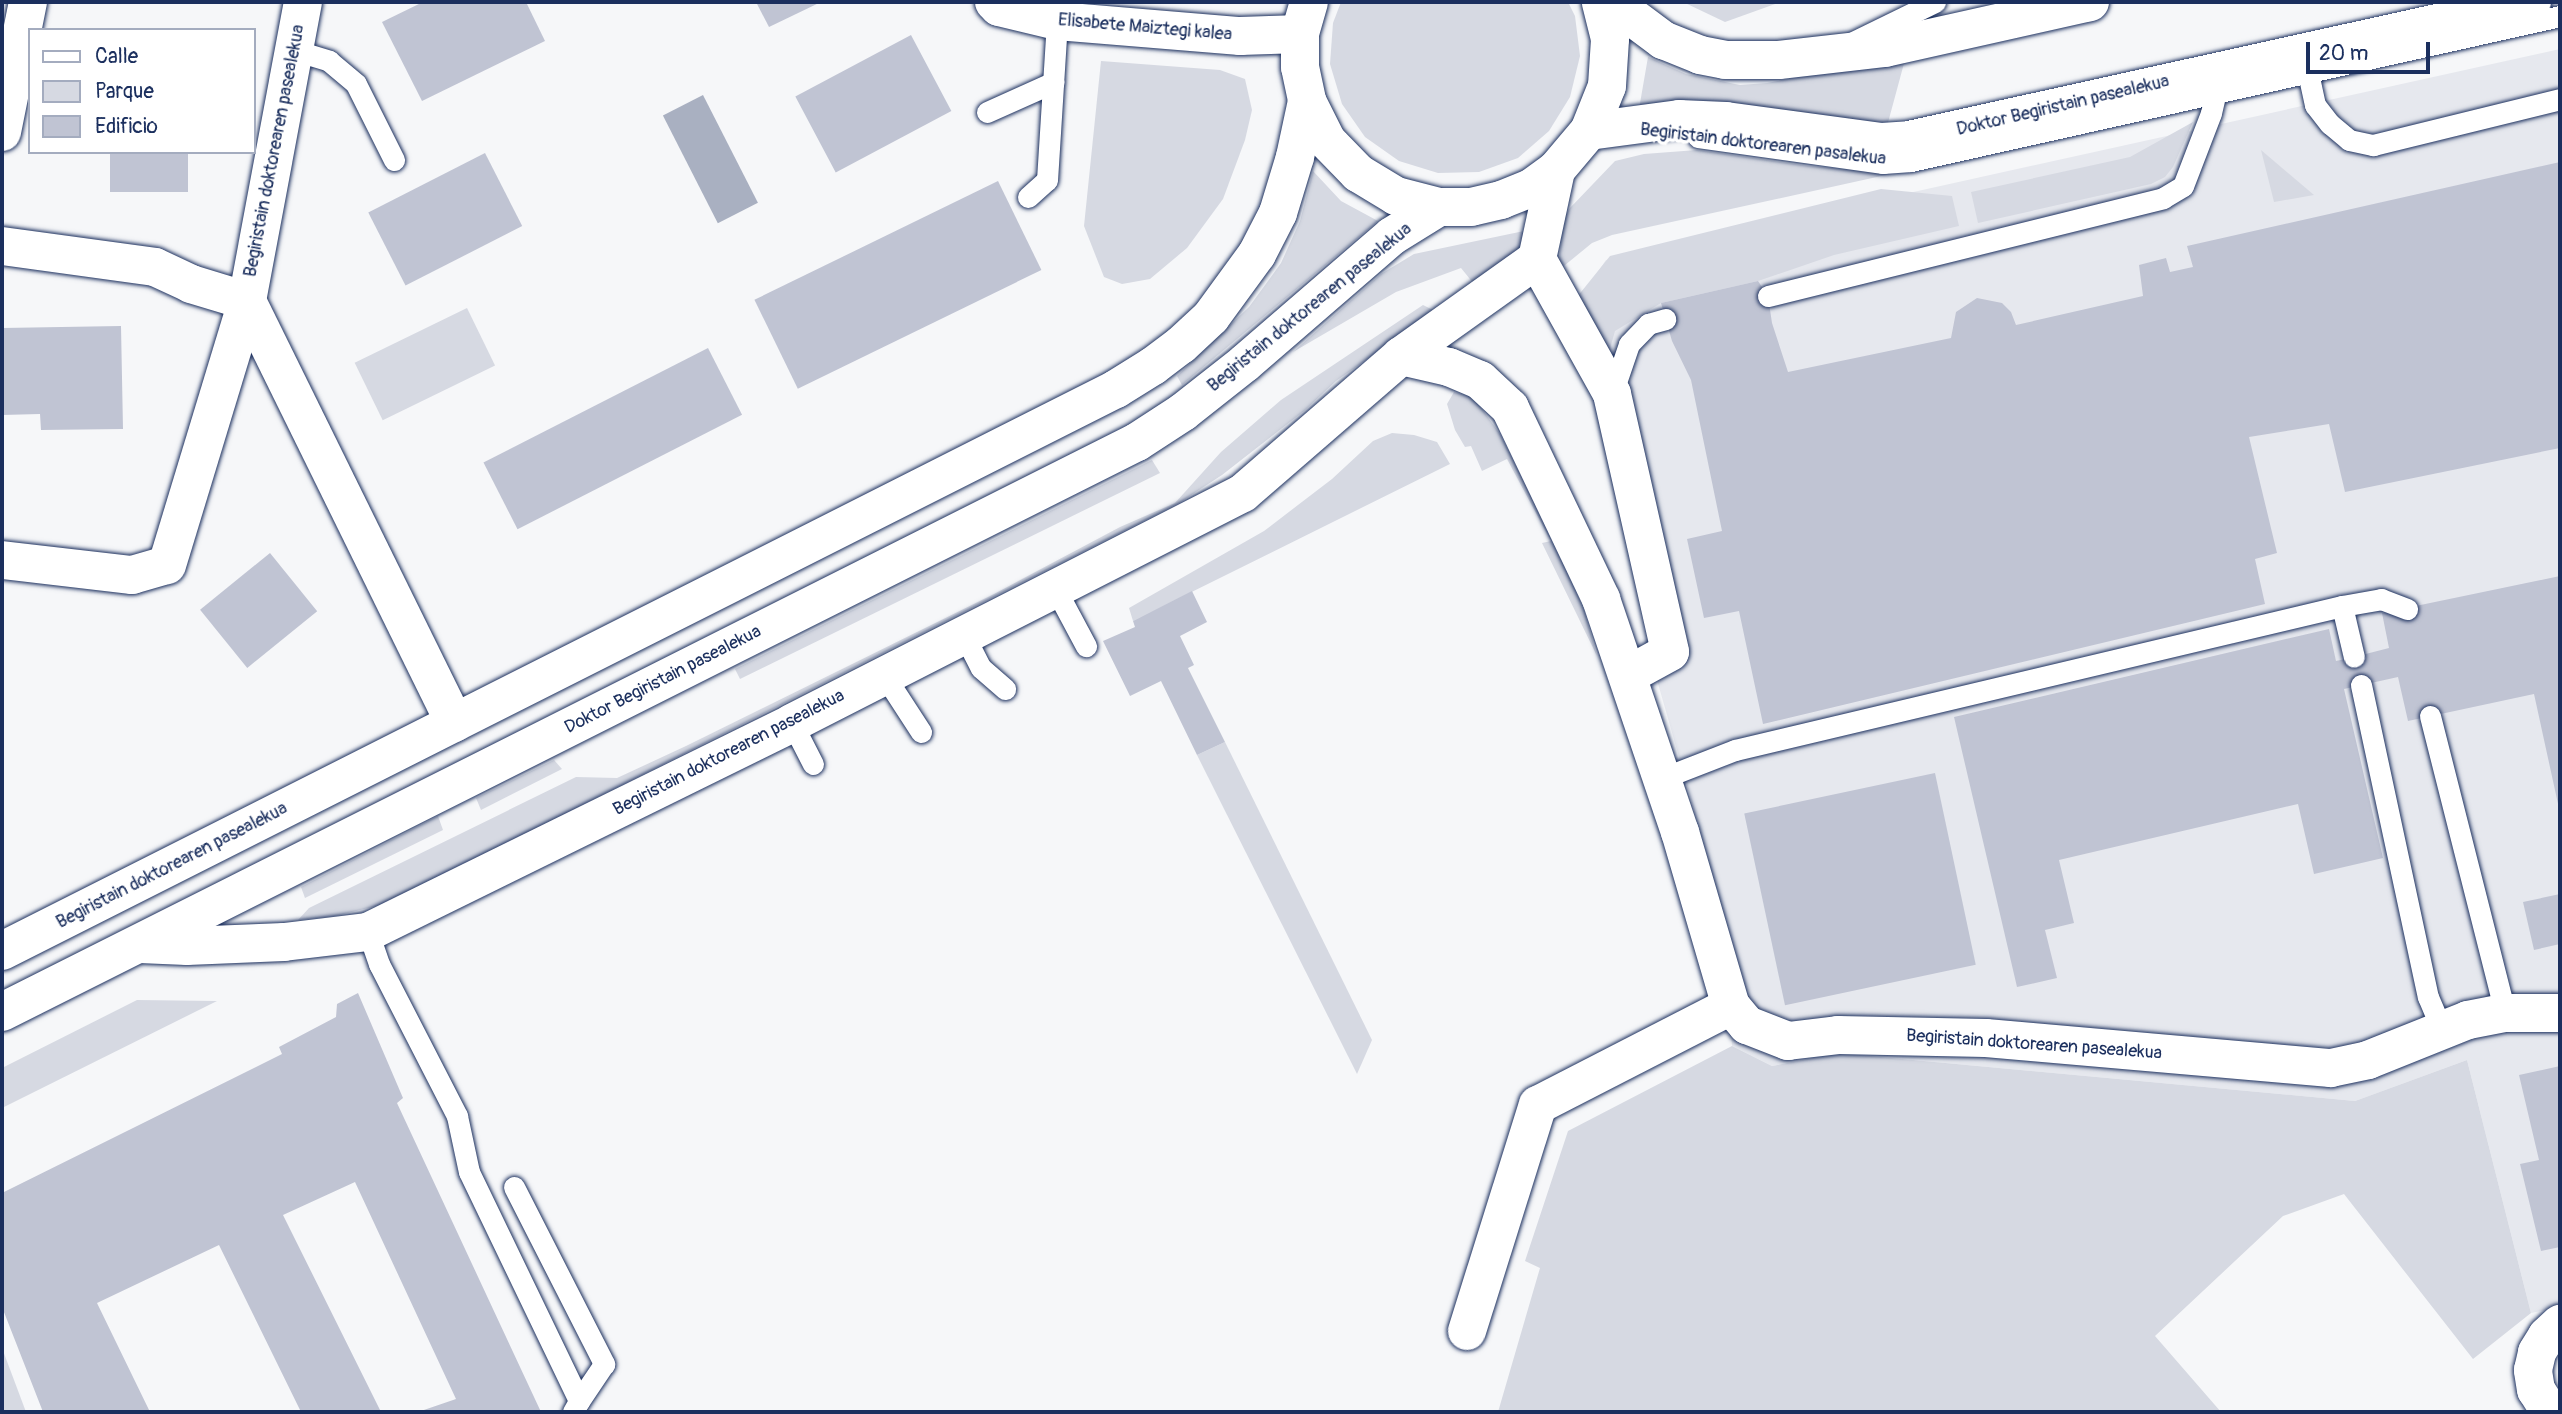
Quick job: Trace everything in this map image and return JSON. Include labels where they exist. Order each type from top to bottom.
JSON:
[{"type":"street","points":[[2,132],[28,2]]},
{"type":"street","name":"Begiristain doktorearen pasealekua","points":[[2,560],[132,575],[167,565],[247,301],[303,2]]},
{"type":"street","name":"Elisabete Maiztegi kalea","points":[[994,2],[999,7],[1057,21],[1098,22],[1240,36],[1304,18]]},
{"type":"street","points":[[1304,18],[1300,67],[1307,101],[1327,141],[1358,173],[1396,196],[1439,206],[1471,206],[1502,200],[1531,188],[1606,128],[1610,39],[1601,2]]},
{"type":"street","points":[[1612,2],[1663,40],[1700,55],[1725,60],[1779,60],[1885,48],[2090,2]]},
{"type":"street","name":"Doktor Begiristain pasealekua","points":[[1606,128],[1679,119],[1726,121],[1882,142],[1909,140],[2306,63],[2532,2]]},
{"type":"street","name":"Begiristain doktorearen pasealekua","points":[[2,951],[1116,389],[1153,366],[1210,317],[1257,254],[1278,213],[1295,157],[1307,101]]},
{"type":"street","points":[[1556,170],[1537,258],[1612,394],[1670,652],[1620,678]]},
{"type":"street","name":"Begiristain doktorearen pasealekua","points":[[1182,412],[1245,363],[1392,236],[1439,206]]},
{"type":"street","name":"Begiristain doktorearen pasealekua","points":[[2,246],[155,267],[191,284],[247,301],[455,723]]},
{"type":"street","name":"Begiristain doktorearen pasealekua","points":[[2,1012],[140,944],[187,946],[284,942],[368,932],[792,723],[1244,493],[1401,356],[1537,258]]},
{"type":"street","points":[[1401,356],[1448,367],[1480,380],[1510,408],[1601,599],[1620,678],[1663,778],[1731,1006],[1538,1105],[1467,1331]]},
{"type":"street","name":"Doktor Begiristain pasealekua","points":[[140,944],[1124,448],[1182,412]]},
{"type":"street","name":"Begiristain doktorearen pasealekua","points":[[1731,1006],[1747,1025],[1788,1041],[1838,1035],[1986,1038],[2331,1068],[2368,1060],[2468,1020],[2505,1013],[2560,1013]]},
{"type":"street","points":[[2550,1412],[2536,1390],[2533,1370],[2537,1352],[2547,1336],[2560,1324]]},
{"type":"lane","points":[[1829,54],[1935,2]]},
{"type":"lane","points":[[2560,16],[2306,63],[2315,105],[2330,124],[2349,140],[2373,145],[2560,99]]},
{"type":"lane","points":[[1028,197],[1047,180],[1057,21]]},
{"type":"lane","points":[[294,50],[329,61],[356,84],[394,160]]},
{"type":"lane","points":[[986,112],[1054,82]]},
{"type":"lane","points":[[1768,296],[2163,198],[2183,186],[2218,82]]},
{"type":"lane","points":[[1612,394],[1629,344],[1648,324],[1665,320]]},
{"type":"lane","points":[[1055,588],[1086,646]]},
{"type":"lane","points":[[1663,778],[1735,750],[2342,606],[2381,599],[2407,608]]},
{"type":"lane","points":[[2342,606],[2354,657]]},
{"type":"lane","points":[[964,635],[981,668],[1005,689]]},
{"type":"lane","points":[[884,675],[921,733]]},
{"type":"lane","points":[[2361,685],[2428,997],[2442,1030]]},
{"type":"lane","points":[[2430,716],[2505,1013]]},
{"type":"lane","points":[[792,723],[813,764]]},
{"type":"lane","points":[[368,932],[379,964],[457,1115],[469,1172],[576,1406]]},
{"type":"lane","points":[[514,1187],[604,1364],[576,1406]]},
{"type":"shaded area","points":[[2560,49],[2560,1307],[2531,1313],[2467,1060],[2355,1101],[1838,1053],[1772,1066],[1732,1046],[1727,951],[1707,855],[1657,680],[1593,401],[1558,329],[1606,260]]},
{"type":"green space","points":[[1341,2],[1568,2],[1575,16],[1580,56],[1570,97],[1549,131],[1518,158],[1479,172],[1438,173],[1399,161],[1365,137],[1342,104],[1330,64],[1333,23]]},
{"type":"green space","points":[[1683,2],[1781,2],[1725,22]]},
{"type":"green space","points":[[1906,56],[1886,130],[1639,109],[1648,57],[1686,74],[1740,85],[1767,83]]},
{"type":"green space","points":[[1101,61],[1220,70],[1245,79],[1252,110],[1245,140],[1223,199],[1187,248],[1150,279],[1122,284],[1104,277],[1084,226]]},
{"type":"green space","points":[[2193,122],[2173,167],[2165,177],[2151,184],[1978,223],[1971,192],[2130,157]]},
{"type":"green space","points":[[1697,150],[1808,166],[1895,173],[1612,235],[1592,243],[1559,270],[1562,221],[1570,208],[1615,161],[1644,154]]},
{"type":"green space","points":[[2261,150],[2314,195],[2274,202]]},
{"type":"green space","points":[[1313,171],[1341,201],[1378,221],[1182,385],[1177,376],[1249,307],[1281,263],[1300,221]]},
{"type":"green space","points":[[1881,189],[1952,196],[1959,226],[1834,255],[1758,281],[1661,303],[1615,331],[1607,359],[1573,302],[1610,256]]},
{"type":"green space","points":[[1524,231],[1528,235],[1513,260],[1478,289],[1461,268],[1396,292],[1293,352],[1381,274],[1414,254]]},
{"type":"green space","points":[[1423,305],[1443,315],[1387,345],[1336,381],[1304,411],[1222,475],[1179,503],[389,903],[335,916],[298,920],[309,908],[576,777],[617,778],[994,594],[1120,527],[1175,503],[1221,452],[1281,400]]},
{"type":"green space","points":[[467,308],[495,366],[383,420],[355,363]]},
{"type":"green space","points":[[1454,392],[1473,397],[1500,434],[1553,539],[1584,610],[1597,656],[1542,543],[1551,541],[1507,459],[1482,471],[1471,446],[1465,447],[1455,430],[1447,404]]},
{"type":"green space","points":[[1392,433],[1414,435],[1437,442],[1450,464],[1133,621],[1129,608],[1264,531],[1332,479],[1373,441]]},
{"type":"green space","points":[[1152,460],[1160,473],[740,679],[735,669]]},
{"type":"green space","points":[[1225,742],[1372,1040],[1357,1074],[1197,755]]},
{"type":"green space","points":[[554,760],[562,769],[481,810],[476,798]]},
{"type":"green space","points":[[438,816],[443,830],[305,898],[301,887]]},
{"type":"green space","points":[[137,1000],[217,1001],[2,1108],[2,1068]]},
{"type":"green space","points":[[1732,1046],[1772,1066],[1838,1053],[2355,1101],[2467,1060],[2531,1313],[2473,1359],[2344,1194],[2283,1216],[2155,1336],[2221,1412],[1498,1412],[1540,1268],[1525,1261],[1568,1131]]},
{"type":"green space","points":[[2,1348],[26,1412],[2,1412]]},
{"type":"water","points":[[703,95],[758,203],[718,223],[663,115]]},
{"type":"building","points":[[423,2],[526,2],[545,41],[422,101],[382,22]]},
{"type":"building","points":[[756,2],[821,2],[769,27]]},
{"type":"building","points":[[911,35],[951,111],[836,172],[795,97]]},
{"type":"building","points":[[485,153],[522,226],[406,286],[368,212]]},
{"type":"building","points":[[110,154],[188,154],[188,192],[110,192]]},
{"type":"building","points":[[2560,162],[2560,448],[2345,492],[2329,424],[2249,437],[2277,553],[2255,559],[2265,604],[1763,724],[1739,611],[1704,618],[1687,539],[1722,531],[1691,380],[1672,341],[1661,303],[1758,281],[1768,296],[1772,323],[1788,372],[1951,338],[1956,312],[1977,298],[2002,303],[2011,312],[2016,325],[2143,296],[2139,265],[2166,258],[2170,272],[2193,267],[2187,246]]},
{"type":"building","points":[[998,181],[1041,270],[798,389],[754,300]]},
{"type":"building","points":[[121,326],[123,429],[41,430],[40,414],[2,415],[2,328]]},
{"type":"building","points":[[708,348],[742,415],[518,529],[483,462]]},
{"type":"building","points":[[270,553],[317,611],[247,668],[200,610]]},
{"type":"building","points":[[2560,576],[2560,813],[2534,694],[2408,721],[2398,677],[2344,689],[2383,858],[2314,874],[2298,804],[2059,860],[2074,923],[2045,930],[2057,978],[2017,987],[1954,717],[2329,629],[2336,661],[2354,657],[2389,648],[2382,613]]},
{"type":"building","points":[[1192,591],[1207,622],[1180,636],[1194,665],[1188,668],[1225,742],[1197,755],[1161,681],[1130,696],[1103,641],[1135,627],[1133,621]]},
{"type":"building","points":[[1935,773],[1976,965],[1785,1005],[1744,814]]},
{"type":"building","points":[[2560,894],[2560,944],[2534,950],[2523,902]]},
{"type":"building","points":[[358,993],[403,1098],[397,1103],[541,1412],[418,1412],[456,1399],[355,1182],[283,1215],[381,1412],[301,1412],[219,1245],[97,1303],[150,1412],[43,1412],[2,1307],[2,1193],[282,1054],[279,1047],[336,1017],[337,1004]]},
{"type":"building","points":[[2560,1066],[2560,1247],[2541,1251],[2520,1164],[2539,1160],[2519,1075]]}]
